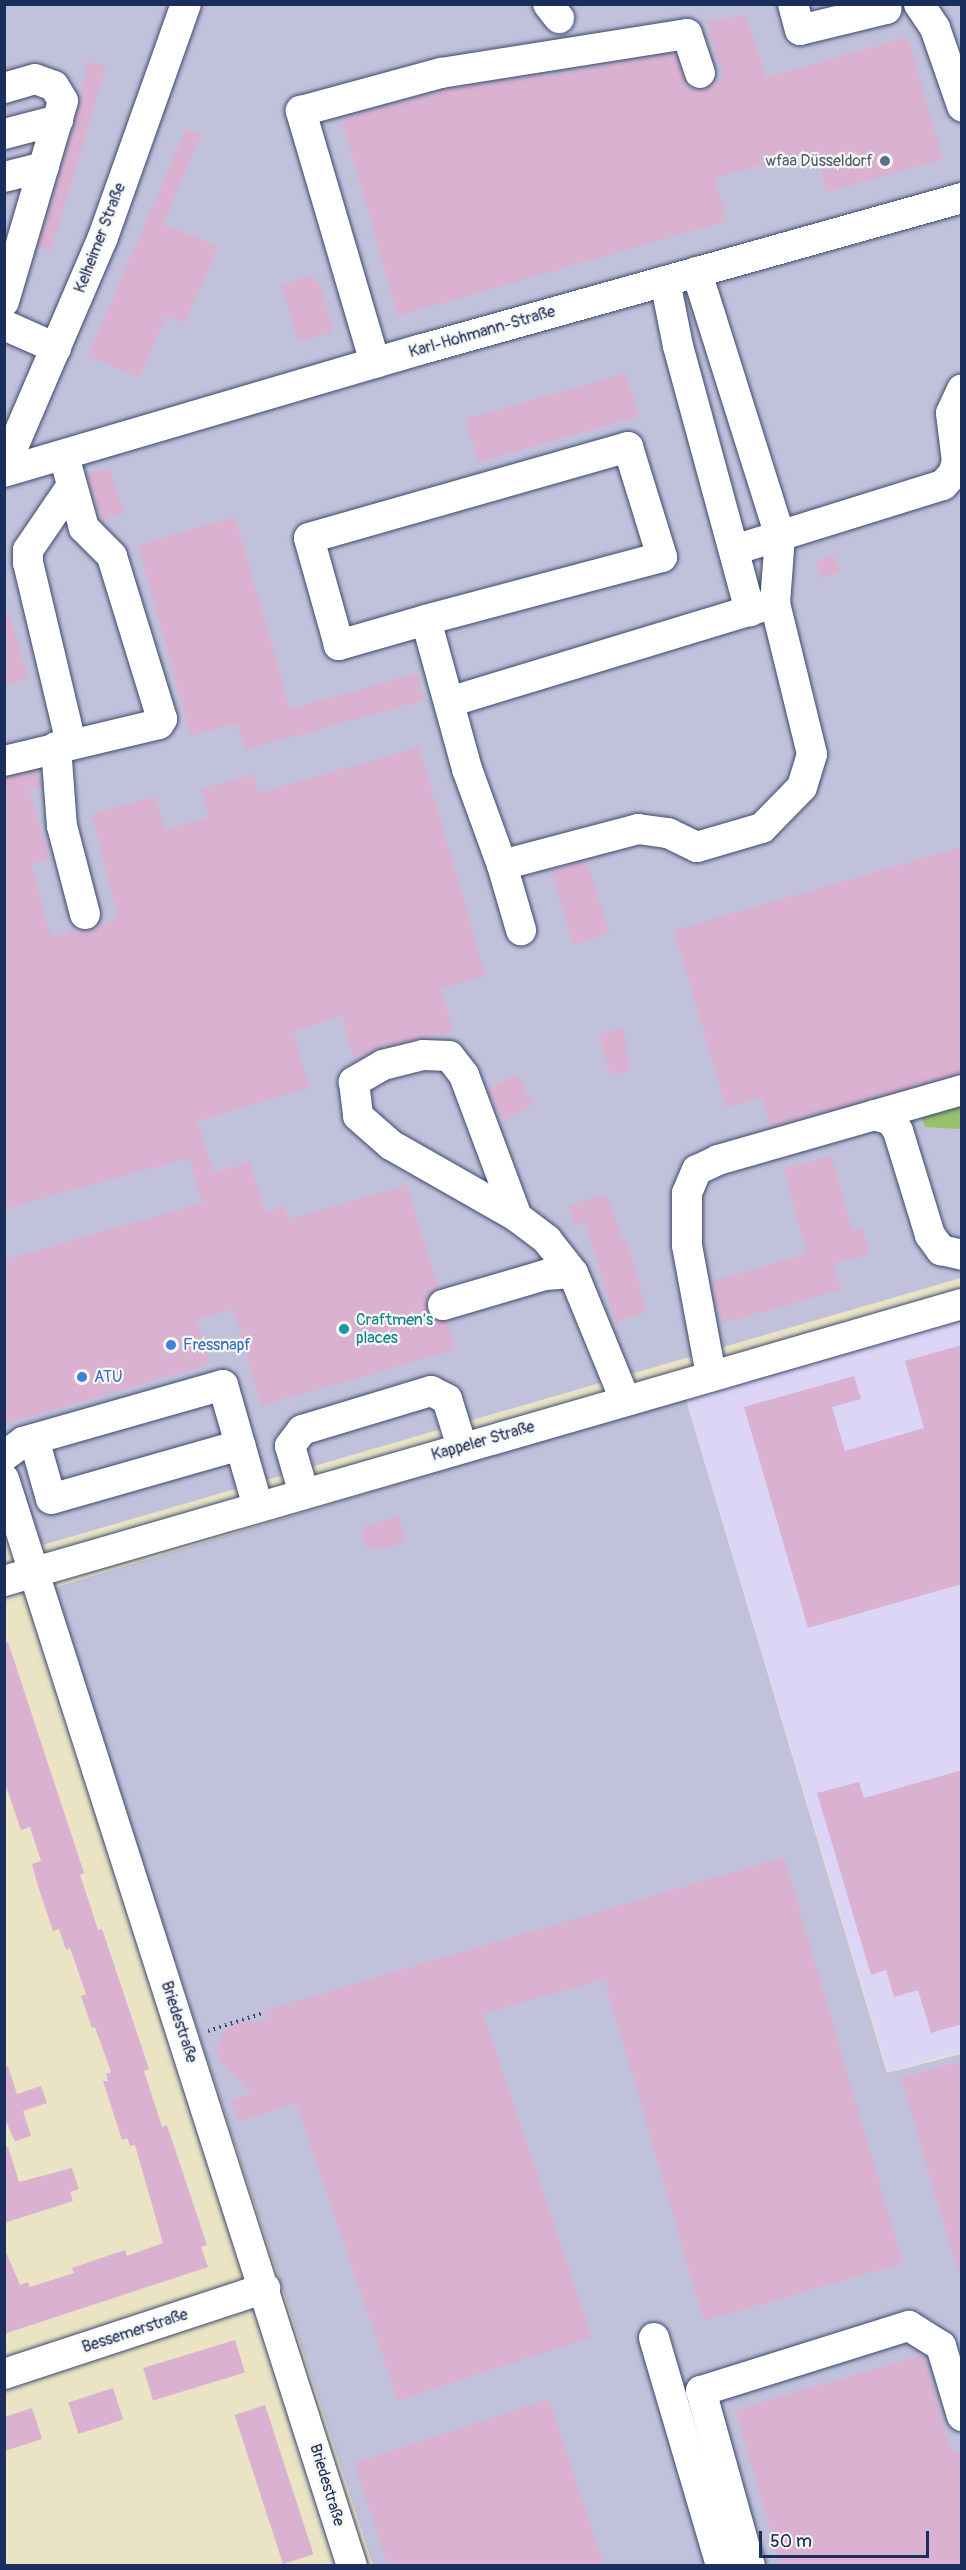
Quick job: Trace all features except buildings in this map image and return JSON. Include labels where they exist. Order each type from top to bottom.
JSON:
[{"type":"street","name":"Kelheimer Straße","points":[[4,470],[103,237],[186,4]]},
{"type":"street","points":[[793,4],[800,30],[886,9],[885,4]]},
{"type":"street","points":[[919,4],[934,28],[962,106]]},
{"type":"street","points":[[375,363],[301,111],[441,73],[687,34],[700,73]]},
{"type":"street","points":[[4,88],[35,79],[54,86],[63,101],[44,167],[18,215],[4,301]]},
{"type":"street","points":[[4,134],[58,120]]},
{"type":"street","points":[[4,177],[44,167]]},
{"type":"street","name":"Karl-Hohmann-Straße","points":[[4,470],[64,456],[375,363],[962,198]]},
{"type":"street","points":[[697,273],[780,536],[762,607]]},
{"type":"street","points":[[502,865],[638,829],[668,832],[697,847],[762,828],[802,787],[812,754],[762,607],[734,550],[678,346],[665,281]]},
{"type":"street","points":[[4,325],[56,348]]},
{"type":"street","points":[[734,550],[943,485],[953,474],[957,462],[951,413],[962,389]]},
{"type":"street","points":[[628,447],[662,557],[426,620],[339,645],[309,538],[628,447]]},
{"type":"street","points":[[4,761],[63,745],[159,724],[162,719],[112,556],[84,528],[64,456]]},
{"type":"street","points":[[71,487],[16,553],[63,745],[62,826],[85,914]]},
{"type":"street","points":[[449,702],[762,607]]},
{"type":"street","points":[[426,620],[467,770],[502,865],[521,930]]},
{"type":"street","points":[[517,1217],[464,1075],[449,1056],[423,1055],[383,1065],[354,1082],[358,1116],[391,1145],[517,1217],[547,1240],[573,1273],[625,1400]]},
{"type":"street","points":[[711,1375],[687,1245],[687,1193],[697,1170],[718,1160],[962,1089]]},
{"type":"street","points":[[874,1115],[891,1120],[898,1131],[930,1235],[941,1250],[962,1255]]},
{"type":"street","points":[[442,1305],[545,1275],[573,1273]]},
{"type":"street","name":"Kappeler Straße","points":[[18,1577],[962,1304]]},
{"type":"street","points":[[4,1456],[34,1439],[223,1385],[258,1507]]},
{"type":"street","points":[[304,1494],[290,1446],[302,1430],[420,1394],[431,1391],[447,1399],[462,1447]]},
{"type":"street","points":[[34,1439],[51,1499],[240,1445]]},
{"type":"street","name":"Briedestraße","points":[[4,1479],[18,1577],[266,2288],[352,2565]]},
{"type":"street","name":"Bessemerstraße","points":[[4,2374],[266,2288]]},
{"type":"street","points":[[750,2565],[701,2391],[909,2326],[940,2346],[962,2416]]},
{"type":"street","points":[[654,2338],[721,2565]]},
{"type":"path","points":[[210,2043],[206,2032],[263,2013]]},
{"type":"shaded area","points":[[5,5],[961,5],[961,187],[5,461]]},
{"type":"shaded area","points":[[961,205],[961,1278],[39,1546],[4,1431],[4,480]]},
{"type":"shaded area","points":[[961,1315],[961,2052],[888,2072],[685,1397]]},
{"type":"shaded area","points":[[685,1397],[887,2073],[961,2054],[961,2565],[373,2565],[53,1588]]},
{"type":"green space","points":[[961,1102],[961,1129],[925,1127],[921,1113]]},
{"type":"place","name":"wfaa Düsseldorf","points":[[885,161]]},
{"type":"place","name":"Craftmen's places","points":[[344,1329]]},
{"type":"place","name":"Fressnapf","points":[[171,1345]]},
{"type":"place","name":"ATU","points":[[82,1377]]}]
